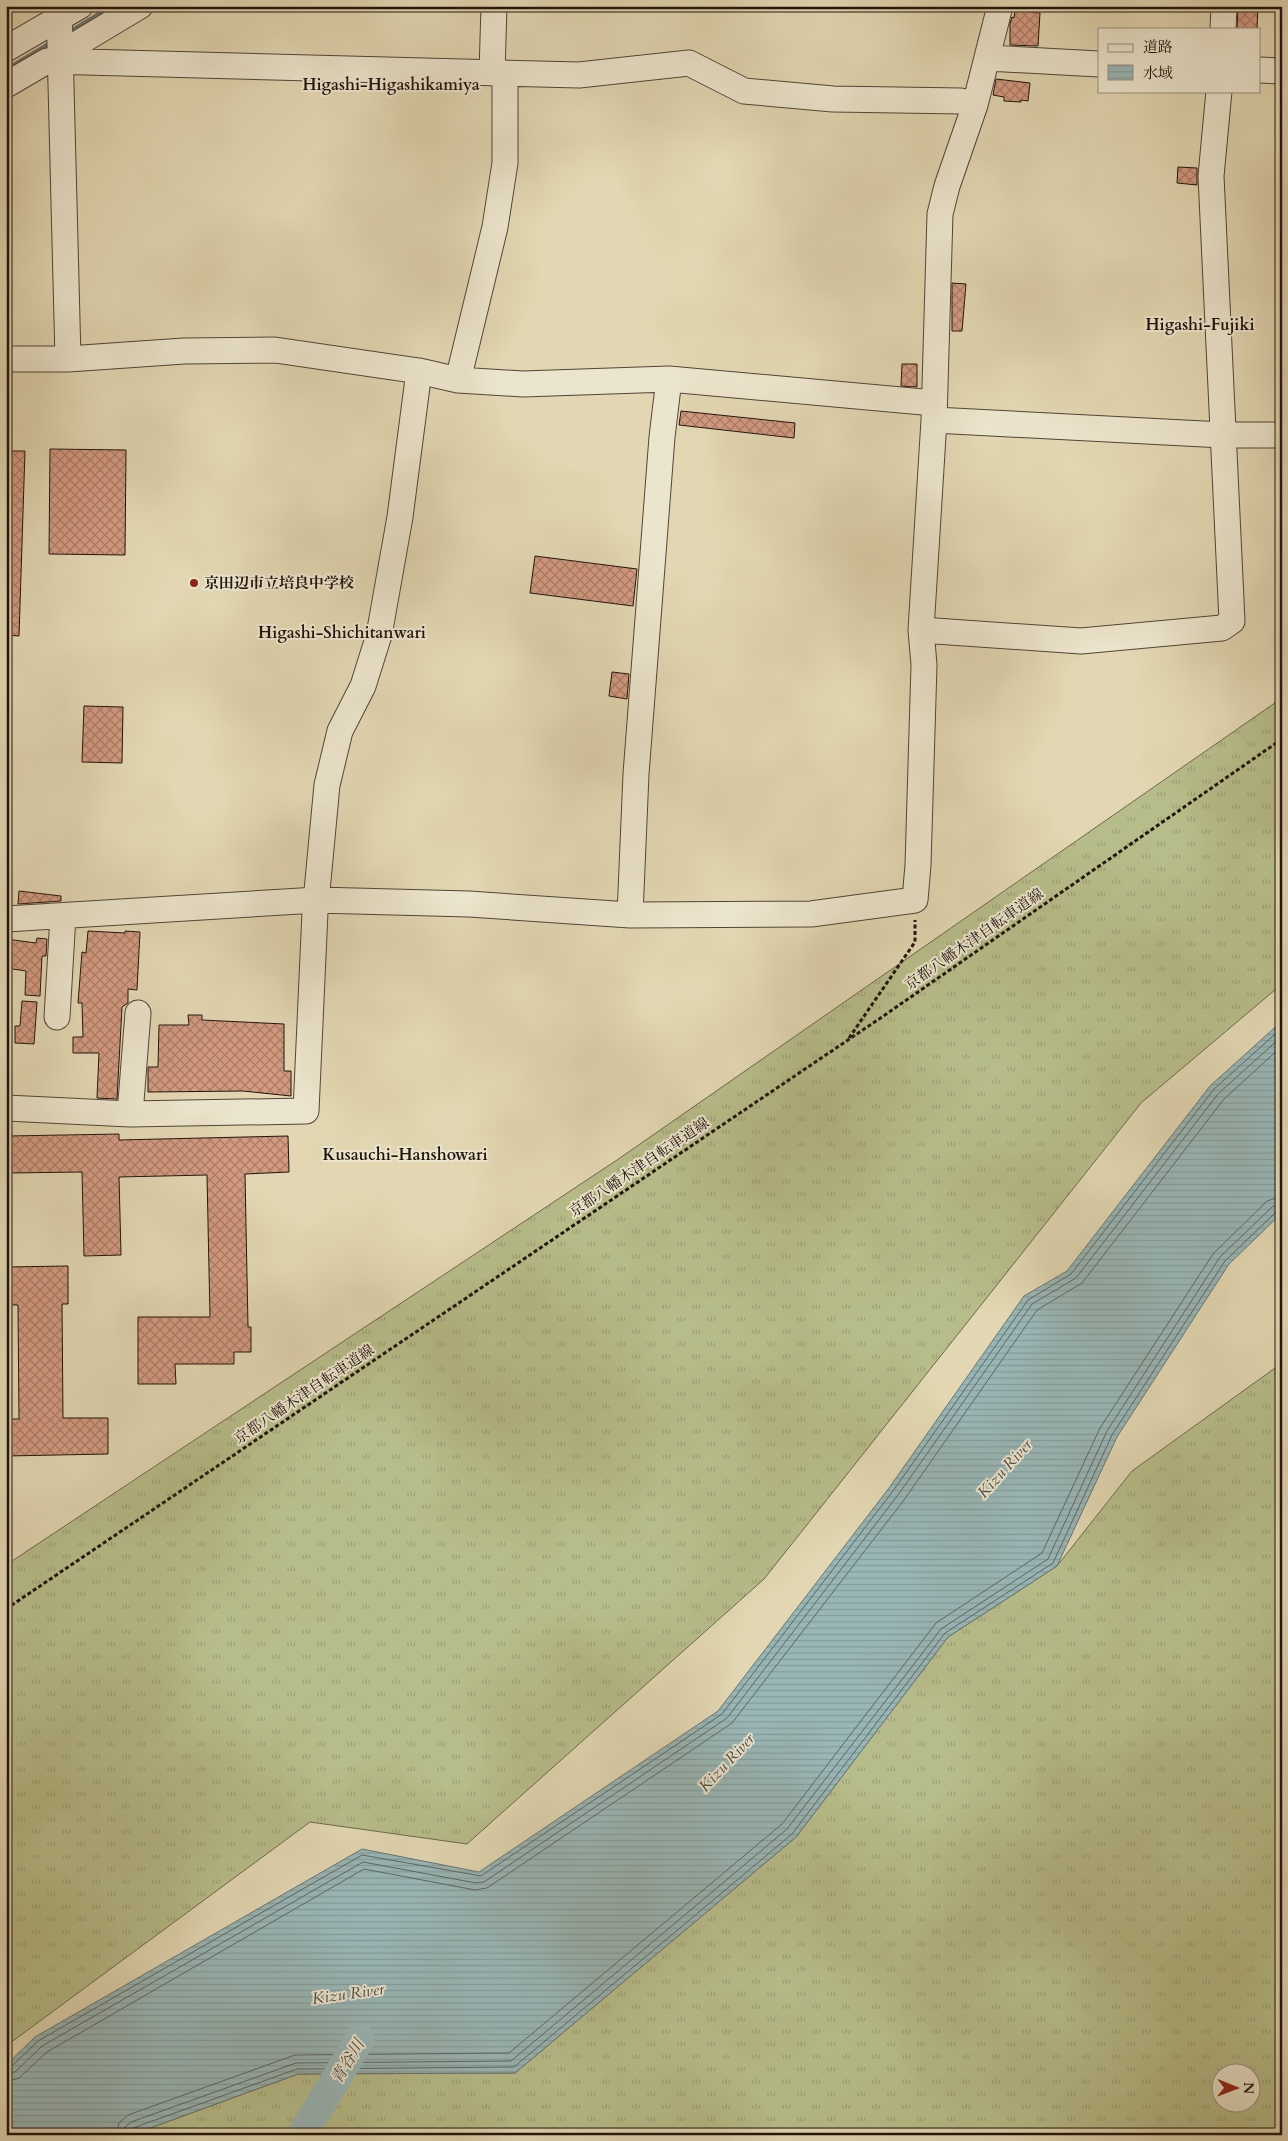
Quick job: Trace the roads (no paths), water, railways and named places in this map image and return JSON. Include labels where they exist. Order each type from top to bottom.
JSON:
[{"type":"street","points":[[6,85],[140,6]]},
{"type":"street","points":[[458,380],[495,227],[504,172],[494,6]]},
{"type":"street","points":[[6,919],[317,900],[468,904],[630,915],[811,914],[915,900],[918,865],[924,665],[921,630],[934,412],[940,214],[947,186],[975,105],[1000,6]]},
{"type":"street","points":[[1223,28],[1224,6]]},
{"type":"street","points":[[64,13],[56,56],[68,359]]},
{"type":"street","points":[[6,49],[64,13]]},
{"type":"street","points":[[6,61],[56,56],[499,73],[579,74],[688,63],[744,91],[833,98],[961,101],[975,105]]},
{"type":"street","points":[[988,58],[1098,64]]},
{"type":"street","points":[[1260,70],[1282,70]]},
{"type":"street","points":[[921,630],[1081,641],[1222,628],[1232,621],[1211,176],[1219,92]]},
{"type":"street","points":[[6,360],[68,359],[184,351],[275,350],[419,371],[458,380],[522,384],[669,379],[934,412],[1223,435],[1282,435]]},
{"type":"street","points":[[6,1108],[130,1114],[306,1111],[317,900],[327,785],[340,730],[363,686],[379,635],[400,517],[419,371]]},
{"type":"street","points":[[630,915],[636,774],[662,437],[669,379]]},
{"type":"street","points":[[57,1017],[63,916]]},
{"type":"street","points":[[130,1114],[138,1014]]},
{"type":"water","name":"Kizu River","points":[[1282,1021],[1282,1213],[1229,1264],[1117,1437],[1057,1566],[948,1637],[796,1837],[515,2073],[298,2074],[131,2135],[6,2135],[6,2065],[35,2037],[362,1849],[479,1872],[718,1711],[889,1488],[1024,1296],[1067,1271],[1210,1086]]},
{"type":"waterway","points":[[67,34],[113,6]]},
{"type":"waterway","points":[[6,70],[53,42]]},
{"type":"waterway","name":"青谷川","points":[[302,2135],[360,2039]]},
{"type":"place","name":"京田辺市立培良中学校","points":[[194,583]]},
{"type":"district","name":"Higashi-Higashikamiya","points":[[391,84]]},
{"type":"district","name":"Higashi-Fujiki","points":[[1200,324]]},
{"type":"district","name":"Higashi-Shichitanwari","points":[[342,632]]},
{"type":"district","name":"Kusauchi-Hanshowari","points":[[405,1154]]}]
